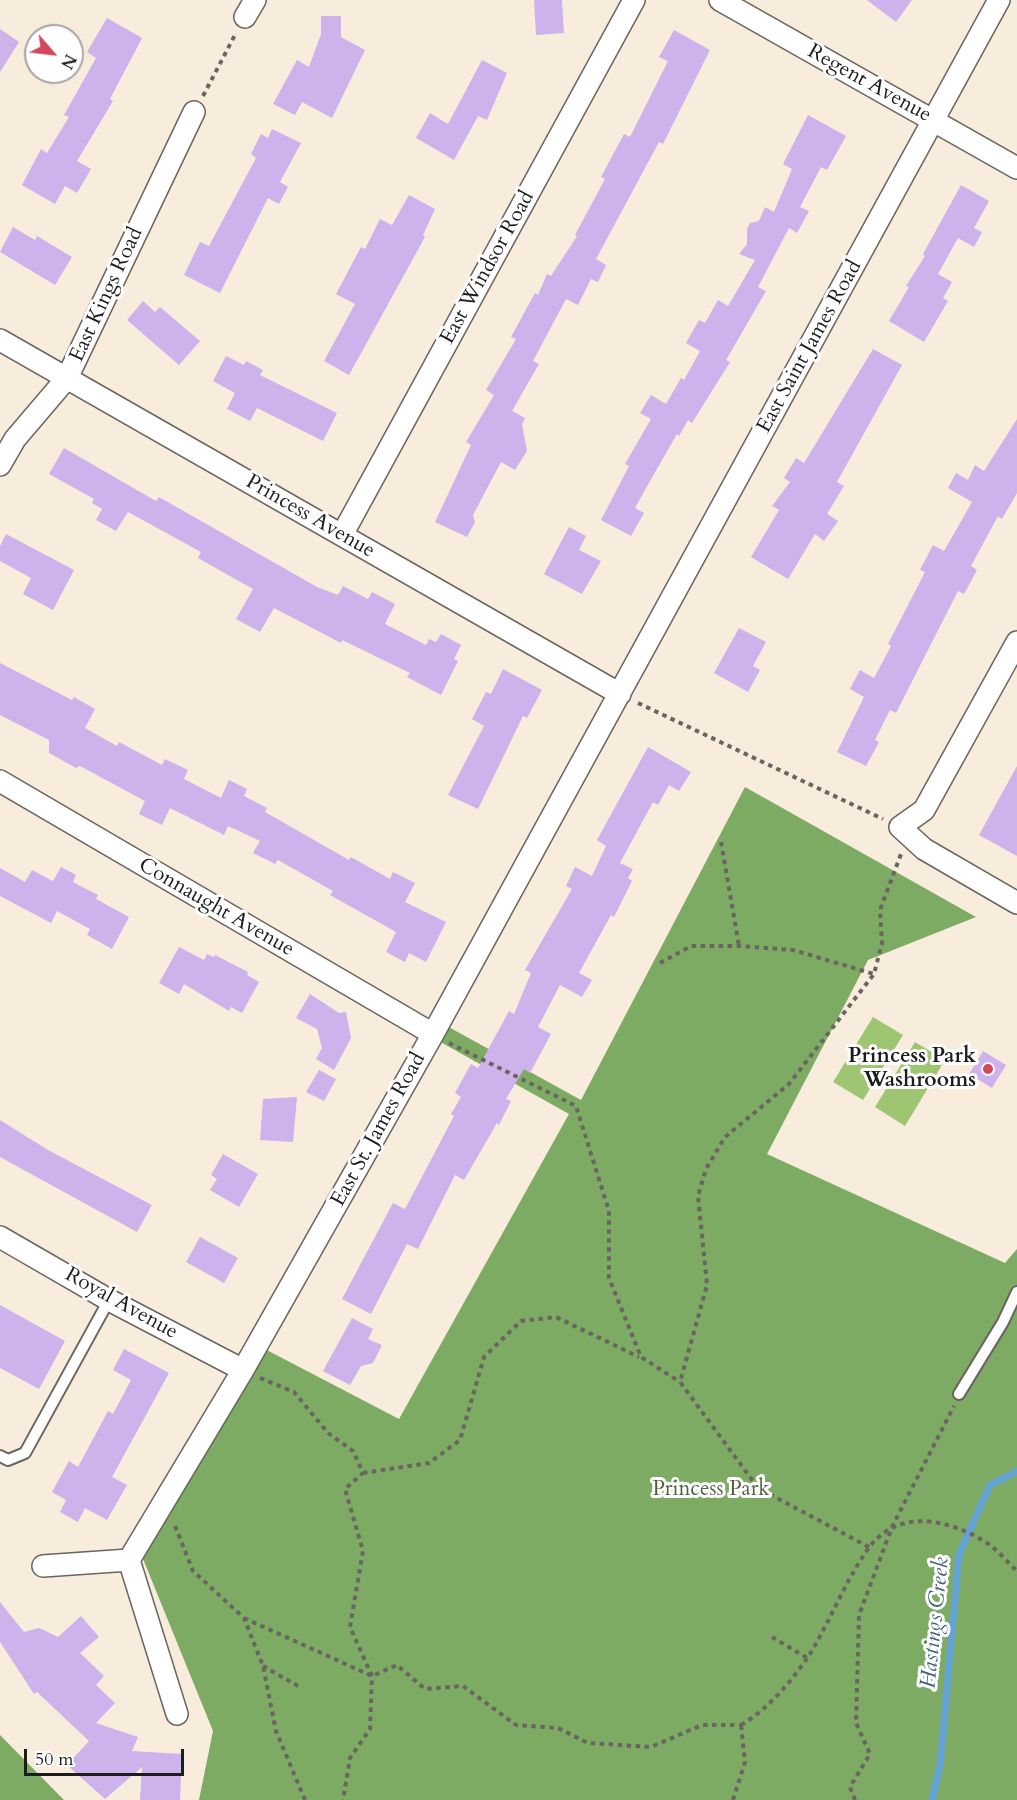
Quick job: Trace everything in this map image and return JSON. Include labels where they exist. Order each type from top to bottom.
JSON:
[{"type":"street","name":"East Windsor Road","points":[[342,535],[634,0]]},
{"type":"street","name":"Regent Avenue","points":[[720,0],[1017,168]]},
{"type":"street","name":"East Saint James Road","points":[[620,694],[999,0]]},
{"type":"street","name":"East Kings Road","points":[[0,465],[15,439],[67,378],[194,111]]},
{"type":"street","name":"Princess Avenue","points":[[0,340],[620,694]]},
{"type":"street","points":[[1017,642],[924,810],[904,831],[924,849],[1017,903]]},
{"type":"street","name":"East St. James Road","points":[[129,1560],[167,1493],[243,1370],[433,1034],[620,694]]},
{"type":"street","name":"Connaught Avenue","points":[[0,781],[433,1034]]},
{"type":"street","name":"Royal Avenue","points":[[0,1237],[243,1370]]},
{"type":"street","points":[[43,1566],[129,1560],[177,1714]]},
{"type":"lane","points":[[959,1394],[1003,1322],[1017,1292]]},
{"type":"lane","points":[[0,1456],[8,1460],[25,1453],[110,1299]]},
{"type":"path","points":[[194,111],[250,8]]},
{"type":"path","points":[[620,694],[904,831],[880,910],[882,943],[874,974],[789,1083],[725,1137],[706,1169],[698,1196],[707,1285],[680,1382]]},
{"type":"path","points":[[721,842],[739,946]]},
{"type":"path","points":[[660,963],[691,946],[739,946],[793,950],[874,974]]},
{"type":"path","points":[[433,1034],[576,1107],[609,1211],[609,1278],[640,1357]]},
{"type":"path","points":[[344,1800],[350,1758],[370,1729],[372,1676],[350,1627],[363,1551],[345,1489],[363,1473],[429,1463],[460,1440],[484,1357],[521,1321],[556,1317],[640,1357],[680,1382],[758,1488],[869,1547]]},
{"type":"path","points":[[243,1370],[294,1392],[328,1433],[353,1451],[363,1473]]},
{"type":"path","points":[[855,1800],[850,1787],[870,1754],[856,1724],[859,1615],[892,1527],[959,1394]]},
{"type":"path","points":[[167,1493],[178,1538],[193,1571],[244,1618],[372,1676],[397,1665],[424,1689],[463,1686],[516,1725],[558,1728],[588,1743],[651,1747],[702,1725],[741,1725],[759,1714],[807,1658],[869,1547],[892,1527],[919,1519],[945,1525],[987,1544],[1017,1571]]},
{"type":"path","points":[[244,1618],[263,1666],[276,1731],[305,1800]]},
{"type":"path","points":[[772,1637],[807,1658]]},
{"type":"path","points":[[263,1666],[298,1686]]},
{"type":"path","points":[[733,1800],[745,1762],[741,1725]]},
{"type":"green space","name":"Princess Park","points":[[745,787],[976,917],[868,960],[767,1154],[1005,1263],[1017,1249],[1017,1800],[199,1800],[213,1731],[141,1554],[261,1347],[399,1419],[569,1114],[428,1035],[436,1020],[581,1100]]},
{"type":"green space","points":[[873,1017],[903,1035],[863,1100],[833,1082]]},
{"type":"green space","points":[[915,1042],[945,1060],[905,1126],[875,1107]]},
{"type":"green space","points":[[0,1735],[64,1800],[0,1800]]},
{"type":"building","points":[[534,0],[562,0],[564,33],[536,35]]},
{"type":"building","points":[[867,0],[912,0],[896,22]]},
{"type":"building","points":[[321,16],[341,16],[341,37],[365,50],[332,118],[302,102],[295,115],[273,104],[297,60],[309,67],[321,34]]},
{"type":"building","points":[[107,18],[142,38],[110,99],[113,101],[77,161],[91,169],[77,193],[65,186],[55,204],[22,185],[41,149],[47,153],[69,117],[64,115],[81,84],[84,84],[84,79],[96,58],[87,52]]},
{"type":"building","points":[[0,29],[19,42],[0,72]]},
{"type":"building","points":[[674,30],[710,50],[663,144],[659,142],[596,259],[606,265],[598,282],[591,279],[578,305],[566,299],[533,361],[539,364],[512,411],[525,418],[522,424],[527,451],[515,470],[501,462],[473,515],[475,522],[467,537],[435,522],[471,445],[466,442],[494,395],[486,390],[516,339],[511,337],[535,293],[538,295],[547,274],[551,276],[577,236],[575,235],[605,179],[601,177],[624,134],[630,137],[668,61],[659,57]]},
{"type":"building","points":[[482,60],[507,73],[487,120],[478,116],[454,160],[416,138],[430,113],[448,124]]},
{"type":"building","points":[[808,115],[846,136],[827,170],[821,167],[800,207],[809,211],[797,233],[789,228],[758,287],[766,291],[726,360],[730,362],[692,423],[688,420],[679,436],[677,434],[635,508],[644,513],[631,536],[601,520],[629,466],[625,464],[651,419],[640,413],[651,395],[666,404],[681,378],[684,380],[700,351],[686,343],[699,320],[705,323],[718,300],[728,306],[755,260],[739,254],[747,244],[747,229],[750,223],[759,221],[765,207],[774,212],[792,169],[783,164]]},
{"type":"building","points":[[272,129],[301,143],[280,182],[288,187],[279,204],[268,198],[220,293],[184,275],[200,242],[209,246],[256,158],[251,154],[261,134],[268,138]]},
{"type":"building","points":[[961,185],[989,201],[974,228],[982,232],[974,247],[958,238],[938,274],[952,282],[943,298],[948,301],[924,342],[889,321]]},
{"type":"building","points":[[409,195],[435,209],[423,235],[425,237],[349,375],[324,361],[355,304],[336,294],[361,247],[365,249],[380,219],[392,225]]},
{"type":"building","points":[[13,227],[35,240],[37,236],[72,257],[55,285],[0,252]]},
{"type":"building","points":[[143,301],[155,312],[160,307],[200,341],[179,365],[127,320]]},
{"type":"building","points":[[873,349],[902,365],[837,482],[844,486],[827,514],[838,521],[824,541],[815,534],[788,579],[751,557],[779,510],[772,506],[790,482],[784,478],[796,458],[804,463]]},
{"type":"building","points":[[226,356],[244,365],[246,361],[263,370],[260,375],[337,413],[323,441],[257,408],[250,421],[227,409],[235,393],[213,381]]},
{"type":"building","points":[[1017,419],[1017,493],[1002,519],[998,516],[971,566],[977,570],[964,594],[958,591],[896,713],[890,710],[875,740],[879,742],[866,766],[837,752],[864,697],[850,689],[860,670],[874,678],[891,646],[888,644],[925,572],[920,570],[933,545],[944,551],[972,502],[948,488],[956,473],[968,480],[975,465],[984,471]]},
{"type":"building","points":[[64,448],[156,501],[159,497],[317,587],[338,595],[343,586],[368,599],[372,592],[395,604],[385,624],[426,645],[429,639],[436,642],[441,634],[461,645],[454,659],[458,661],[441,695],[407,677],[410,673],[342,640],[341,643],[274,608],[260,632],[236,619],[253,589],[198,558],[201,552],[128,512],[116,531],[96,520],[102,509],[92,503],[94,499],[49,474]]},
{"type":"building","points":[[569,527],[586,536],[579,550],[601,561],[582,594],[544,574]]},
{"type":"building","points":[[6,534],[74,570],[53,610],[23,594],[31,578],[0,561],[0,546]]},
{"type":"building","points":[[739,628],[766,642],[753,666],[760,670],[748,692],[714,673]]},
{"type":"building","points":[[0,663],[72,700],[74,697],[95,709],[85,728],[117,746],[119,742],[162,765],[165,759],[188,770],[184,779],[221,798],[229,780],[247,789],[244,796],[267,808],[265,812],[349,860],[351,857],[390,879],[393,872],[415,883],[405,902],[446,922],[426,962],[409,953],[405,962],[386,952],[396,932],[330,895],[333,891],[278,860],[275,864],[253,853],[260,841],[228,826],[224,835],[170,808],[162,825],[139,814],[145,801],[80,766],[76,768],[49,753],[49,740],[0,715]]},
{"type":"building","points":[[503,669],[542,690],[527,718],[523,716],[478,809],[448,795],[484,726],[472,719],[486,692],[491,694]]},
{"type":"building","points":[[648,747],[691,772],[679,791],[669,785],[658,805],[653,802],[620,863],[633,869],[628,878],[632,881],[614,917],[611,915],[579,973],[592,980],[582,997],[560,985],[538,1027],[551,1034],[530,1073],[524,1069],[506,1099],[511,1101],[499,1125],[497,1123],[464,1180],[455,1175],[418,1249],[407,1244],[371,1314],[342,1299],[393,1203],[405,1209],[454,1116],[451,1114],[461,1097],[455,1093],[471,1064],[478,1068],[509,1011],[514,1014],[531,973],[525,970],[572,889],[566,886],[575,867],[592,876],[606,846],[597,840]]},
{"type":"building","points":[[1017,766],[1017,856],[979,835]]},
{"type":"building","points":[[61,867],[76,875],[73,882],[98,895],[96,899],[129,917],[112,949],[87,935],[90,929],[57,911],[51,923],[0,896],[0,868],[25,882],[32,870],[53,881]]},
{"type":"building","points":[[179,947],[204,960],[207,954],[214,957],[215,955],[248,972],[247,975],[259,982],[242,1013],[231,1007],[229,1011],[184,984],[179,994],[159,983]]},
{"type":"building","points":[[310,994],[339,1013],[346,1012],[351,1038],[334,1070],[316,1059],[322,1048],[317,1029],[296,1018]]},
{"type":"building","name":"Princess Park Washrooms","points":[[983,1051],[1006,1065],[992,1088],[969,1074]]},
{"type":"building","points":[[319,1070],[336,1079],[324,1101],[306,1092]]},
{"type":"building","points":[[297,1097],[293,1142],[260,1140],[263,1099]]},
{"type":"building","points":[[0,1120],[48,1150],[152,1205],[137,1232],[0,1157]]},
{"type":"building","points":[[223,1154],[258,1174],[239,1207],[210,1190],[217,1179],[211,1175]]},
{"type":"building","points":[[200,1237],[238,1258],[224,1283],[186,1262]]},
{"type":"building","points":[[0,1305],[65,1341],[39,1389],[0,1368]]},
{"type":"building","points":[[352,1318],[373,1329],[368,1339],[382,1345],[373,1363],[361,1366],[350,1385],[323,1371]]},
{"type":"building","points":[[124,1349],[169,1373],[112,1477],[127,1485],[107,1520],[85,1508],[78,1522],[60,1512],[66,1500],[52,1492],[69,1461],[78,1467],[108,1411],[113,1414],[131,1380],[113,1370]]},
{"type":"building","points":[[0,1602],[24,1632],[39,1628],[58,1637],[81,1616],[99,1637],[80,1653],[104,1676],[96,1685],[115,1703],[96,1723],[138,1737],[132,1751],[182,1754],[180,1800],[140,1800],[142,1767],[105,1799],[67,1765],[89,1741],[37,1692],[34,1694],[0,1642]]},
{"type":"waterway","name":"Hastings Creek","points":[[932,1800],[940,1765],[959,1554],[990,1485],[1017,1471]]},
{"type":"place","name":"Princess Park Washrooms","points":[[988,1069]]}]
